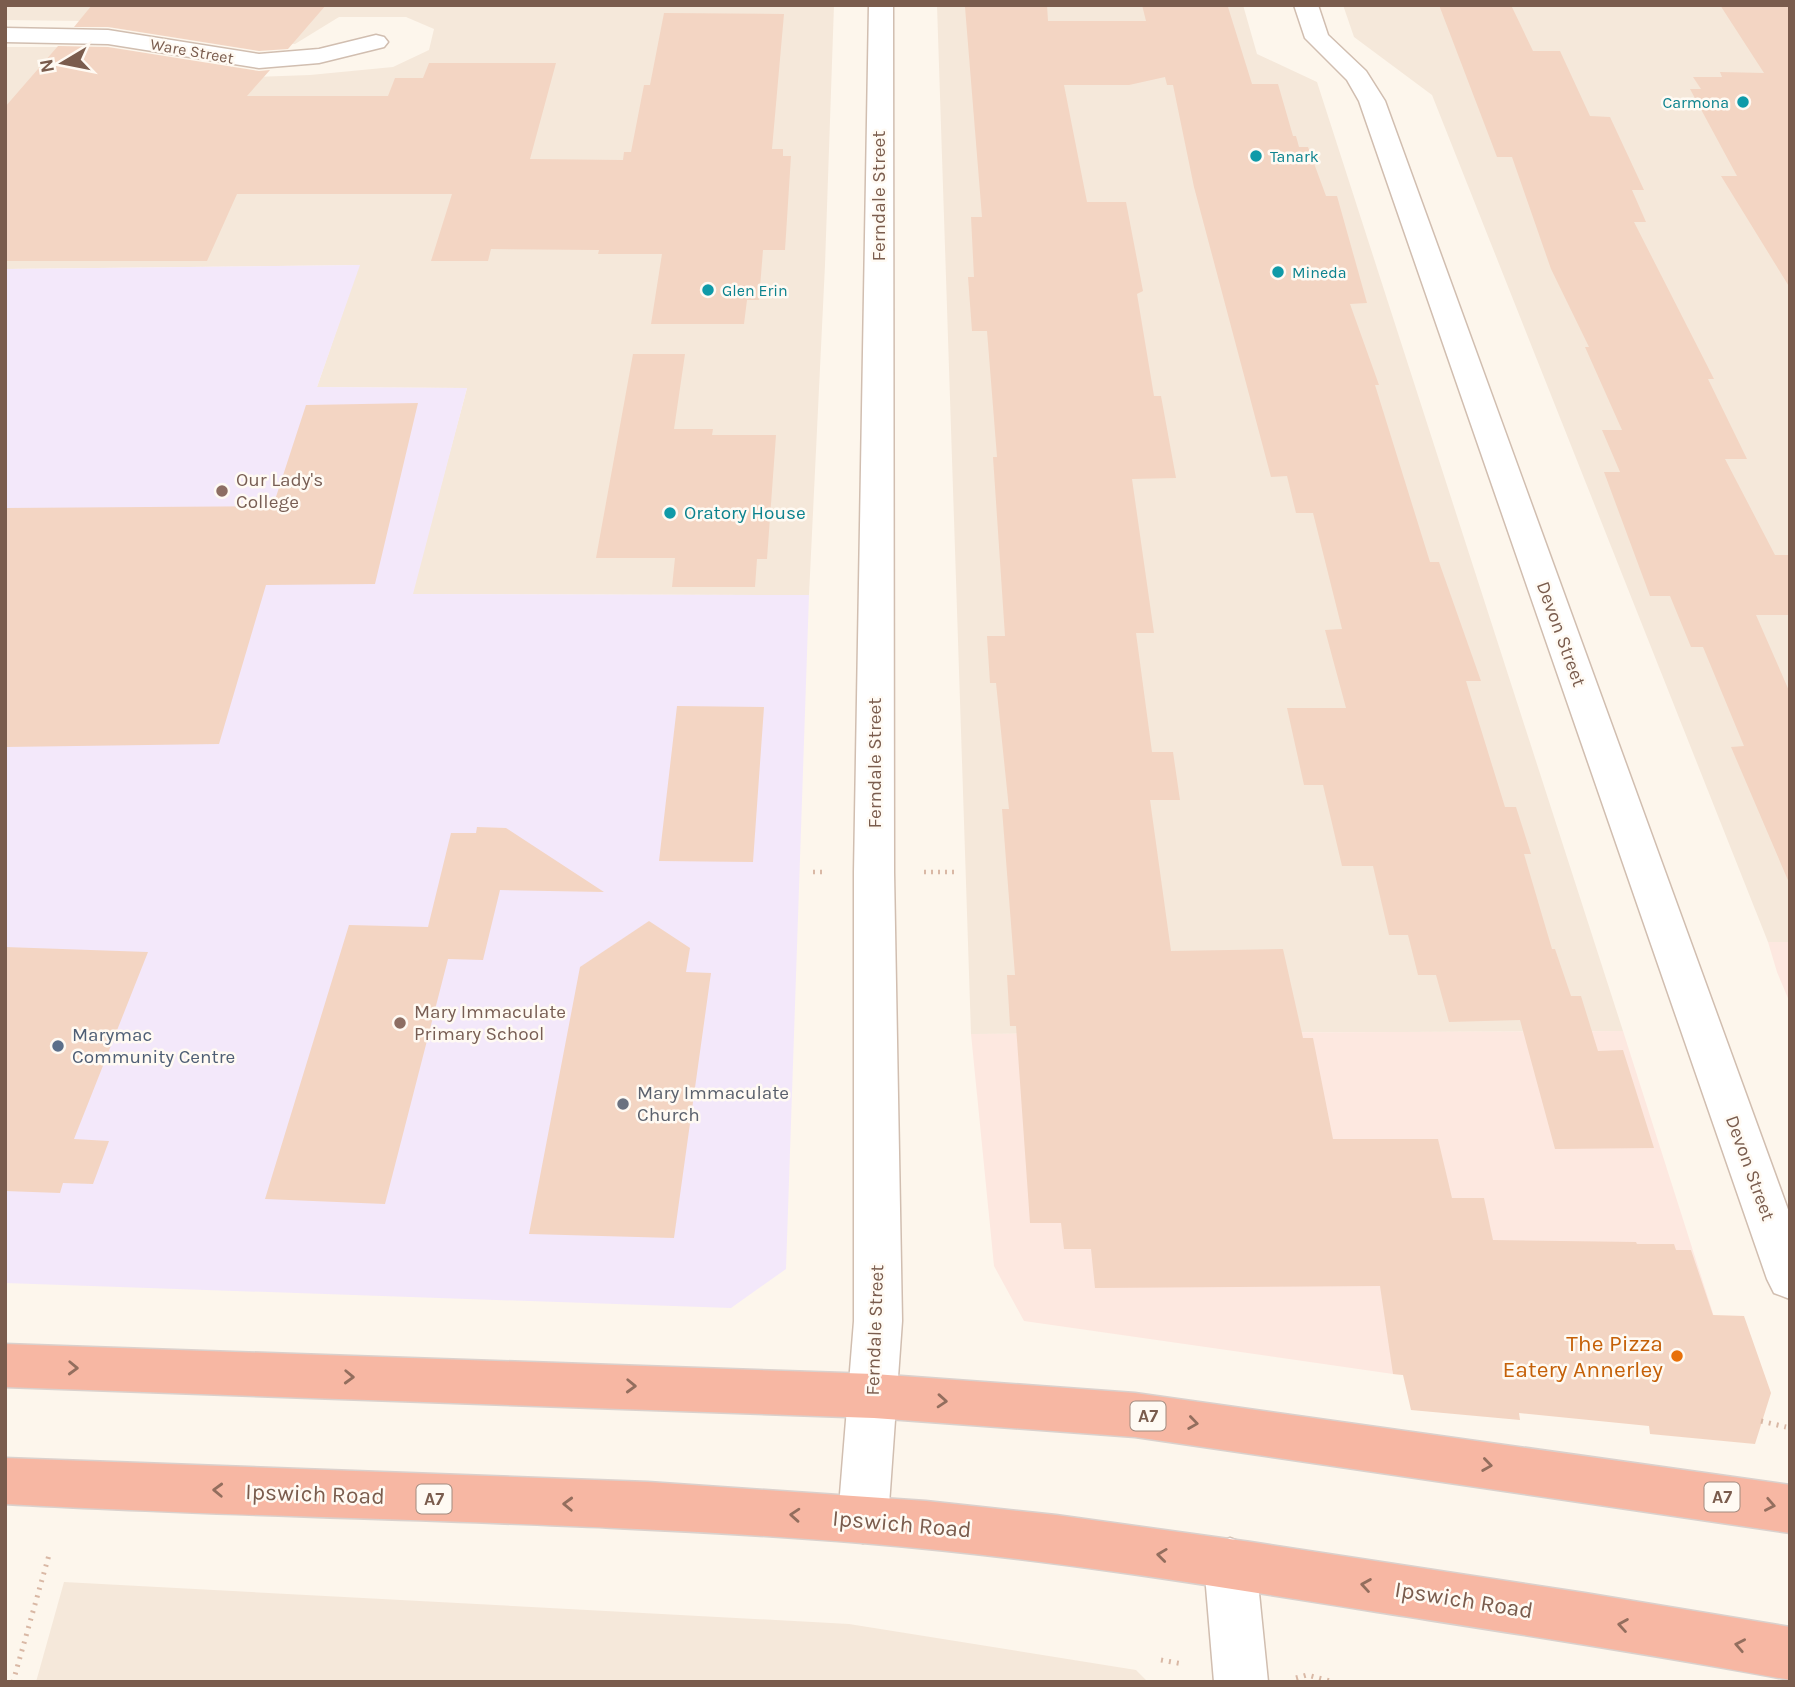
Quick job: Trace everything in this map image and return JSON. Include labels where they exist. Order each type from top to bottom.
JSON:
[{"type":"highway","name":"A7","points":[[5,1366],[874,1396],[1135,1415],[1790,1509]]},
{"type":"highway","name":"Ipswich Road","points":[[8,1489],[732,1511],[863,1519],[1230,1563],[1690,1635],[1790,1654]]},
{"type":"street","name":"Ferndale Street","points":[[863,1519],[878,1321],[874,858],[881,5]]},
{"type":"street","name":"Devon Street","points":[[1306,5],[1317,38],[1357,76],[1372,101],[1790,1279]]},
{"type":"street","name":"Ware Street","points":[[5,35],[108,37],[259,61],[320,57],[376,42]]},
{"type":"street","points":[[1217,1674],[1230,1563]]},
{"type":"path","points":[[916,872],[959,872]]},
{"type":"path","points":[[1761,1421],[1786,1427]]},
{"type":"path","points":[[13,1682],[50,1555]]},
{"type":"path","points":[[1161,1660],[1217,1674]]},
{"type":"path","points":[[1302,1682],[1307,1675],[1334,1682]]},
{"type":"shaded area","points":[[5,5],[834,5],[809,595],[412,594],[467,388],[317,387],[359,265],[5,269],[5,47],[62,47],[253,77],[310,75],[393,67],[429,50],[434,29],[406,17],[339,17],[295,44],[225,39],[83,21],[5,20]]},
{"type":"shaded area","points":[[937,5],[1243,5],[1257,54],[1317,82],[1623,1031],[971,1034]]},
{"type":"shaded area","points":[[1343,5],[1790,5],[1790,942],[1768,942],[1432,95],[1354,37]]},
{"type":"shaded area","name":"Mary Immaculate Primary School","points":[[360,265],[317,387],[467,388],[413,594],[809,595],[786,1269],[731,1308],[5,1283],[5,269]]},
{"type":"shaded area","points":[[1768,942],[1790,942],[1790,1003],[1777,972]]},
{"type":"shaded area","points":[[1623,1031],[1739,1395],[1526,1386],[1393,1374],[1024,1321],[994,1266],[971,1034]]},
{"type":"shaded area","points":[[64,1582],[849,1624],[1136,1670],[1148,1682],[36,1682]]},
{"type":"building","points":[[92,5],[326,5],[288,49],[259,51],[108,27],[74,27]]},
{"type":"building","points":[[1047,5],[1048,21],[1146,21],[1142,5],[1228,7],[1252,84],[1278,84],[1293,136],[1296,136],[1299,147],[1308,147],[1326,196],[1337,196],[1367,303],[1350,304],[1379,385],[1375,385],[1430,562],[1439,562],[1481,681],[1466,681],[1505,807],[1516,807],[1531,854],[1524,854],[1552,949],[1555,949],[1571,996],[1581,996],[1598,1051],[1623,1050],[1654,1148],[1555,1149],[1520,1020],[1449,1022],[1436,975],[1418,975],[1408,935],[1389,935],[1373,866],[1342,866],[1323,785],[1304,785],[1287,708],[1346,708],[1325,630],[1342,629],[1313,513],[1296,513],[1287,476],[1271,477],[1194,187],[1173,85],[1167,85],[1165,77],[1129,85],[1064,85],[1087,202],[1126,202],[1143,291],[1137,294],[1154,396],[1161,396],[1176,478],[1132,479],[1154,633],[1136,633],[1152,752],[1173,752],[1180,800],[1150,800],[1171,951],[1283,949],[1303,1038],[1313,1038],[1333,1139],[1438,1139],[1452,1198],[1484,1198],[1493,1240],[1636,1242],[1674,1244],[1676,1250],[1691,1250],[1713,1315],[1744,1316],[1771,1393],[1755,1444],[1650,1434],[1649,1426],[1519,1413],[1520,1420],[1411,1410],[1403,1375],[1393,1374],[1380,1286],[1095,1288],[1091,1249],[1064,1249],[1061,1223],[1030,1223],[1016,1026],[1010,1026],[1007,975],[1015,975],[1002,809],[1009,809],[996,683],[990,683],[987,636],[1005,636],[993,457],[997,457],[987,331],[972,331],[968,277],[974,277],[971,217],[982,217],[965,7]]},
{"type":"building","points":[[1439,5],[1511,5],[1533,51],[1560,51],[1590,116],[1610,117],[1644,190],[1632,190],[1646,222],[1634,222],[1714,379],[1708,379],[1747,459],[1725,459],[1775,555],[1790,555],[1790,615],[1756,615],[1790,693],[1790,885],[1731,747],[1744,746],[1703,647],[1691,647],[1670,596],[1650,596],[1604,472],[1620,472],[1602,430],[1622,430],[1585,347],[1589,347],[1551,269],[1512,157],[1497,157]]},
{"type":"building","points":[[1720,5],[1790,5],[1790,288],[1721,176],[1737,176],[1690,89],[1701,89],[1693,77],[1722,77],[1720,72],[1764,73]]},
{"type":"building","points":[[664,13],[784,14],[772,149],[783,149],[783,156],[791,156],[785,250],[763,250],[759,300],[747,300],[744,324],[651,324],[662,254],[598,254],[599,250],[491,249],[488,261],[431,261],[452,194],[237,194],[207,261],[5,261],[5,107],[58,46],[108,47],[259,71],[270,70],[247,96],[388,96],[395,78],[423,78],[429,63],[556,63],[530,159],[623,160],[624,152],[631,152],[644,85],[650,85]]},
{"type":"building","name":"Oratory House","points":[[633,354],[685,354],[674,429],[713,429],[712,435],[776,435],[767,559],[757,559],[755,587],[672,587],[675,558],[596,558]]},
{"type":"building","points":[[418,403],[375,584],[266,585],[219,744],[5,747],[5,508],[273,506],[306,405]]},
{"type":"building","points":[[677,706],[764,707],[753,862],[659,861]]},
{"type":"building","points":[[477,827],[506,828],[604,892],[500,890],[483,960],[448,959],[385,1204],[265,1199],[349,925],[428,927],[451,833],[476,833]]},
{"type":"building","name":"Mary Immaculate Church","points":[[649,921],[690,948],[686,972],[711,973],[674,1238],[529,1234],[580,967]]},
{"type":"building","name":"Marymac Community Centre","points":[[5,947],[148,952],[74,1139],[109,1141],[93,1184],[63,1183],[60,1193],[5,1191]]},
{"type":"place","name":"Carmona","points":[[1743,102]]},
{"type":"place","name":"Tanark","points":[[1256,156]]},
{"type":"place","name":"Mineda","points":[[1278,272]]},
{"type":"place","name":"Glen Erin","points":[[708,290]]},
{"type":"place","name":"Our Lady's College","points":[[222,491]]},
{"type":"place","name":"Oratory House","points":[[670,513]]},
{"type":"place","name":"Mary Immaculate Primary School","points":[[400,1023]]},
{"type":"place","name":"Marymac Community Centre","points":[[58,1046]]},
{"type":"place","name":"Mary Immaculate Church","points":[[623,1104]]},
{"type":"place","name":"The Pizza Eatery Annerley","points":[[1677,1356]]}]
